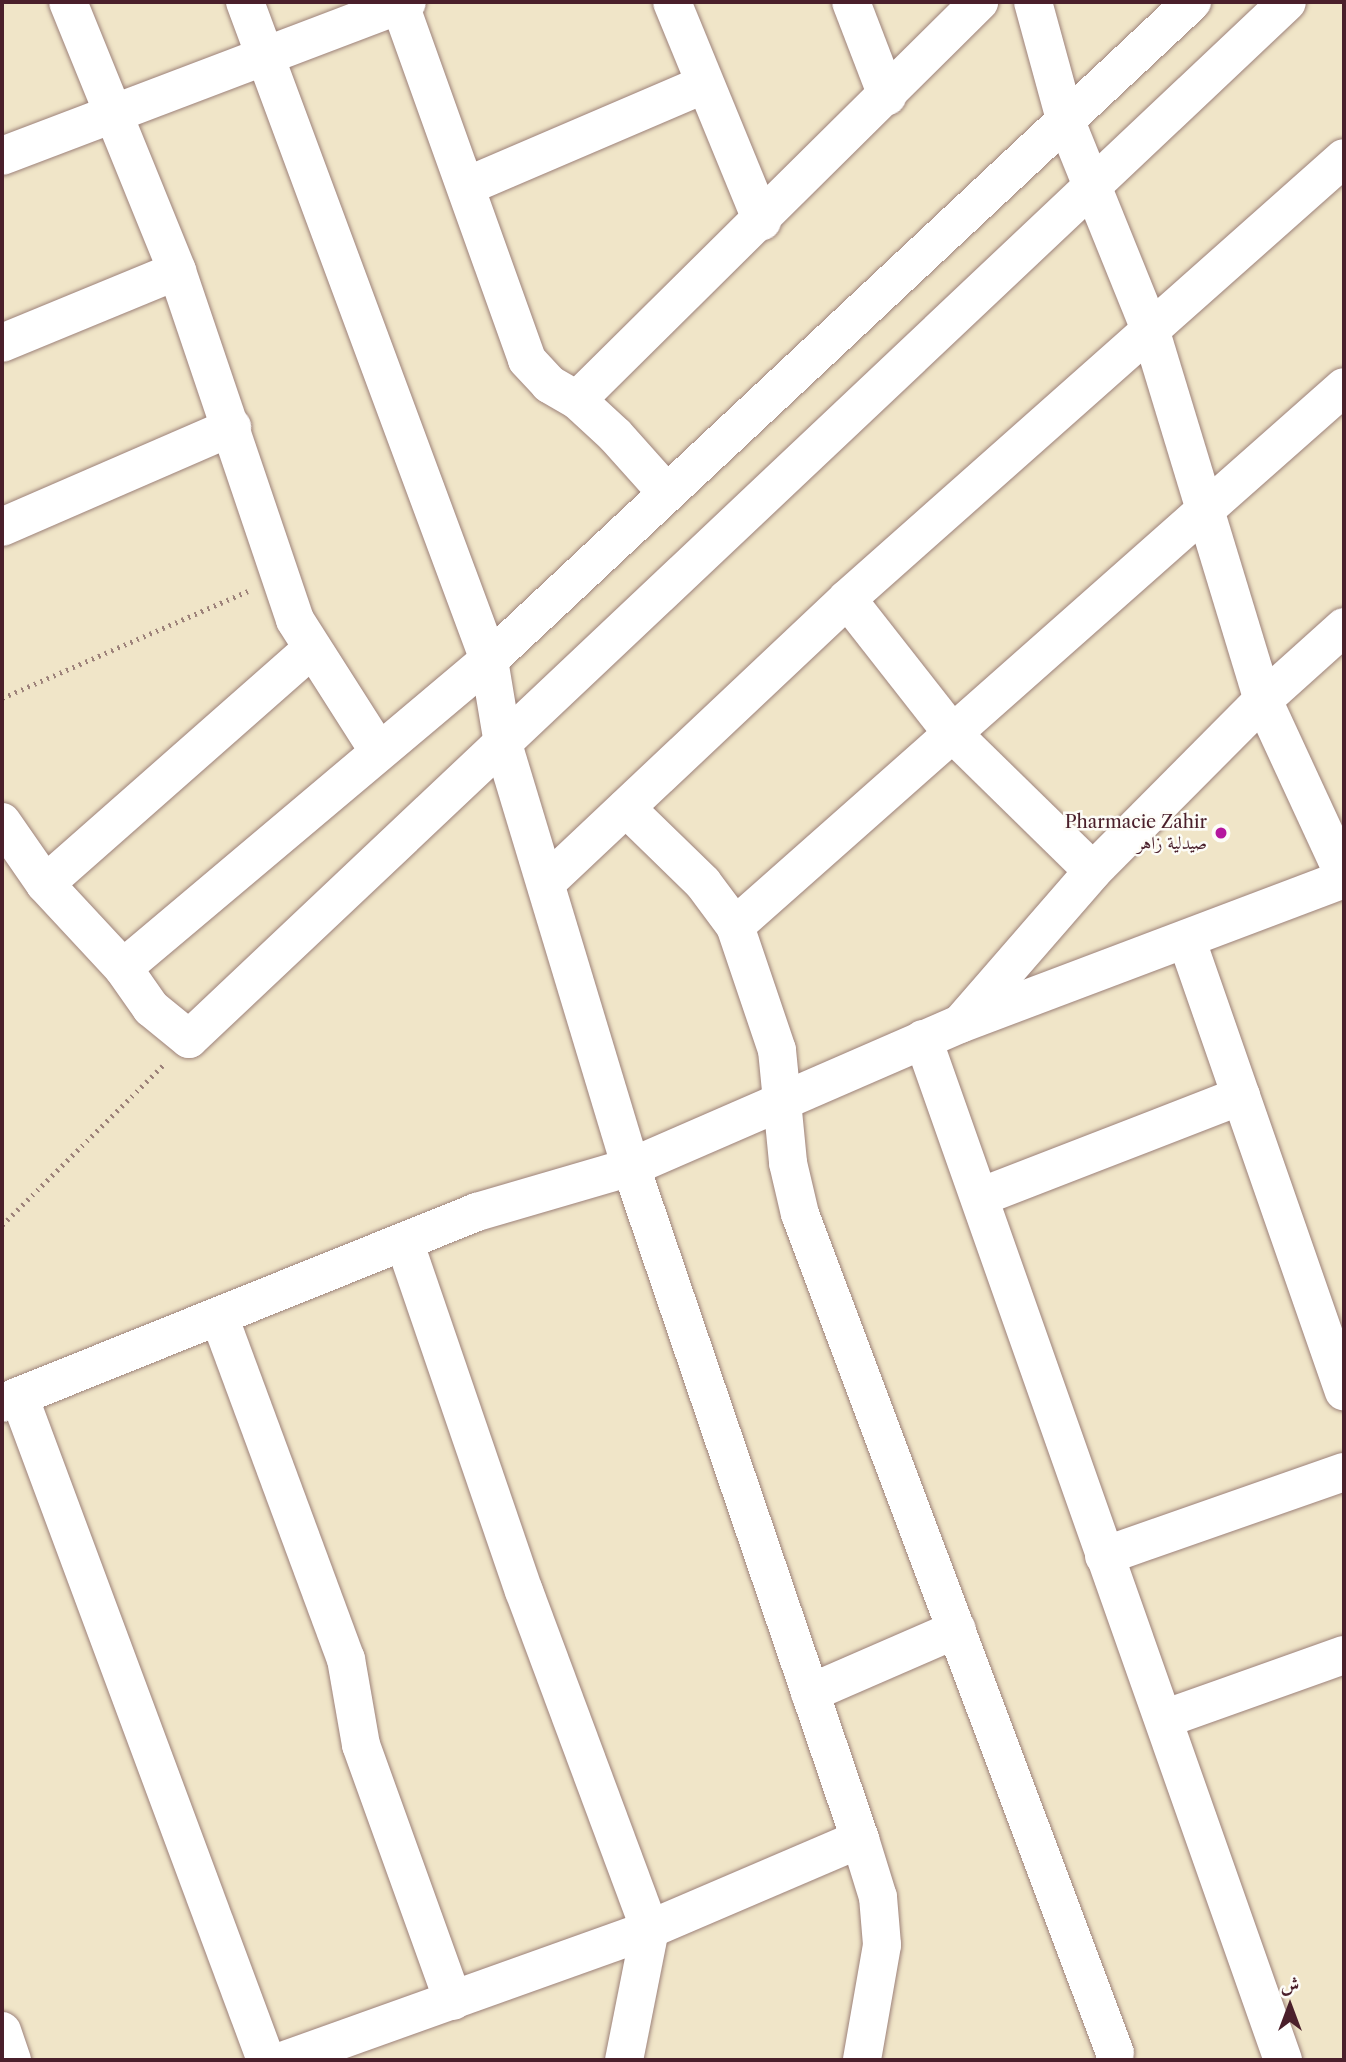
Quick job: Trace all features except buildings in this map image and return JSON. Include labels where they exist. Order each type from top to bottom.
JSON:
[{"type":"street","points":[[68,2],[177,271],[310,650],[379,752]]},
{"type":"street","points":[[244,2],[489,660],[503,744],[547,882],[631,1167],[878,1897],[881,1945],[862,2060]]},
{"type":"street","points":[[672,2],[703,85],[762,221]]},
{"type":"street","points":[[851,2],[887,96]]},
{"type":"street","points":[[578,400],[762,221],[979,2]]},
{"type":"street","points":[[266,2060],[10,1400],[220,1319],[477,1212],[631,1167],[923,1039],[1187,941],[1344,877],[1263,700],[1202,512],[1152,332],[1089,186],[1065,119],[1033,2]]},
{"type":"street","points":[[122,968],[489,660],[1192,2]]},
{"type":"street","points":[[2,822],[45,884],[122,968],[151,1008],[189,1039],[762,502],[1089,186],[1287,2]]},
{"type":"street","points":[[2,156],[113,111],[402,3],[527,360],[549,384],[578,400],[666,492]]},
{"type":"street","points":[[467,186],[703,85]]},
{"type":"street","points":[[547,882],[847,599],[1152,332],[1344,158]]},
{"type":"street","points":[[2,344],[177,271]]},
{"type":"street","points":[[736,926],[1344,387]]},
{"type":"street","points":[[2,527],[232,427]]},
{"type":"street","points":[[847,599],[952,733],[1093,871]]},
{"type":"street","points":[[960,1024],[1093,871],[1263,700],[1344,627]]},
{"type":"street","points":[[45,884],[310,650]]},
{"type":"street","points":[[626,808],[703,883],[736,926],[777,1050],[785,1099],[788,1163],[800,1214],[1115,2053]]},
{"type":"street","points":[[1187,941],[1344,1391]]},
{"type":"street","points":[[923,1039],[1283,2060]]},
{"type":"street","points":[[980,1197],[1241,1096]]},
{"type":"street","points":[[405,1244],[524,1591],[650,1929],[624,2060]]},
{"type":"street","points":[[220,1319],[346,1660],[365,1756],[453,2001]]},
{"type":"street","points":[[1104,1556],[1344,1472]]},
{"type":"street","points":[[810,1693],[957,1629]]},
{"type":"street","points":[[1164,1720],[1344,1656]]},
{"type":"street","points":[[285,2060],[650,1929],[860,1839]]},
{"type":"street","points":[[2,2031],[12,2060]]},
{"type":"path","points":[[2,698],[282,576]]},
{"type":"path","points":[[2,1225],[189,1039]]},
{"type":"place","name":"Pharmacie Zahir صيدلية زاهر","points":[[1221,833]]}]
